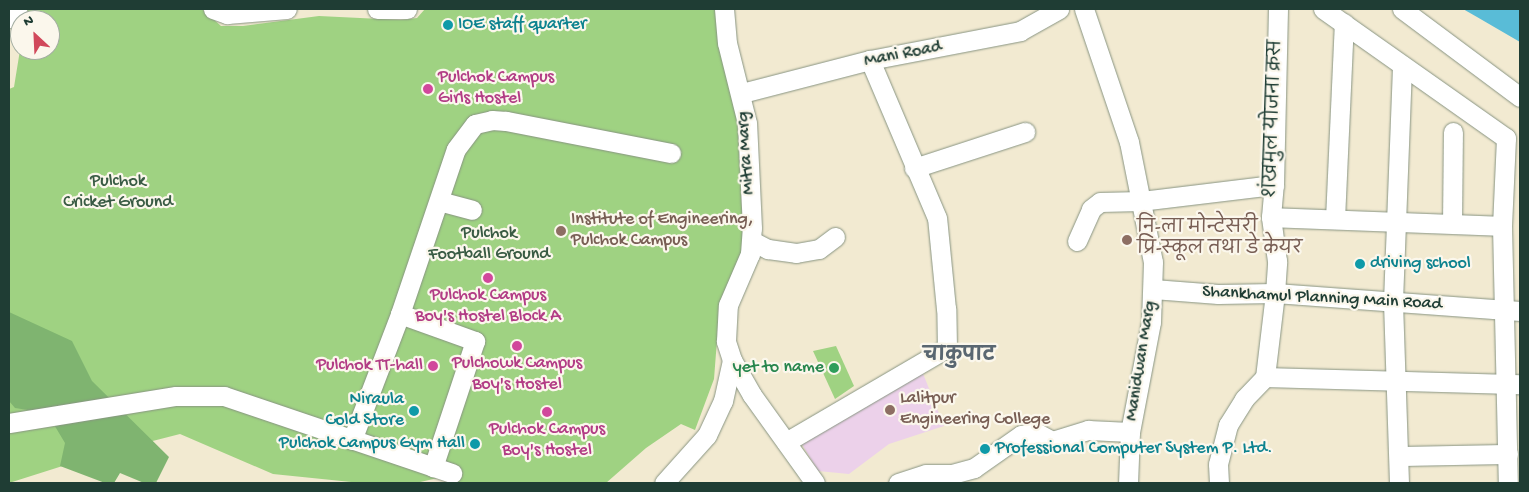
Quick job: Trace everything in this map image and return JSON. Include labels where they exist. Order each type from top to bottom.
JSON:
[{"type":"street","points":[[9,18],[14,18],[17,9]]},
{"type":"street","points":[[213,9],[227,14],[288,9]]},
{"type":"street","points":[[377,9],[407,9]]},
{"type":"street","name":"Mitra Marg","points":[[664,483],[706,435],[723,401],[732,360],[726,341],[728,305],[750,254],[752,241],[747,123],[742,93],[727,43],[724,9]]},
{"type":"street","name":"Mani Road","points":[[742,93],[870,60],[1020,31],[1059,9]]},
{"type":"street","name":"Manidwan Marg","points":[[1084,9],[1129,142],[1149,233],[1153,289],[1151,322],[1130,432],[1128,483]]},
{"type":"street","name":"शंखमुल योजना क्रस","points":[[1265,377],[1277,262],[1271,217],[1274,185],[1278,9]]},
{"type":"street","points":[[1323,9],[1506,138],[1502,226],[1512,310],[1512,383],[1508,483]]},
{"type":"street","points":[[1402,9],[1520,97]]},
{"type":"street","points":[[1335,219],[1344,23]]},
{"type":"street","points":[[786,442],[947,348],[946,309],[937,218],[914,168],[870,60]]},
{"type":"street","points":[[1400,483],[1398,382],[1393,301],[1402,65]]},
{"type":"street","points":[[352,440],[400,314],[456,149],[469,130],[483,121],[506,121],[671,153]]},
{"type":"street","points":[[914,168],[1025,132]]},
{"type":"street","points":[[1452,223],[1453,132]]},
{"type":"street","points":[[1077,241],[1091,209],[1100,202],[1141,201],[1274,185]]},
{"type":"street","points":[[439,201],[472,210]]},
{"type":"street","points":[[1271,217],[1395,220],[1502,226]]},
{"type":"street","points":[[752,241],[768,249],[796,253],[819,249],[835,237]]},
{"type":"street","name":"Shankhamul Planning Main Road","points":[[1153,289],[1218,294],[1275,292],[1512,310]]},
{"type":"street","points":[[400,314],[475,341],[433,467]]},
{"type":"street","points":[[732,360],[752,395],[815,483]]},
{"type":"street","points":[[1219,483],[1218,464],[1228,425],[1244,399],[1265,377],[1398,382],[1512,383]]},
{"type":"street","points":[[9,423],[200,394],[247,402],[352,440],[452,473]]},
{"type":"street","points":[[898,483],[926,474],[952,474],[974,468],[1020,435],[1037,433],[1052,441],[1088,430],[1130,432]]},
{"type":"street","points":[[1399,456],[1508,454]]},
{"type":"shaded area","name":"Lalitpur Engineering College","points":[[920,366],[944,426],[889,444],[849,474],[818,471],[797,436]]},
{"type":"green space","name":"Pulchok Football Ground","points":[[202,9],[221,26],[243,26],[319,16],[401,20],[417,18],[425,9],[716,9],[737,114],[744,251],[719,314],[714,379],[695,430],[681,424],[646,448],[606,483],[460,483],[442,477],[416,483],[361,483],[273,474],[180,434],[94,456],[9,483],[9,89],[14,87],[18,60],[60,60],[60,10],[28,10]]},
{"type":"green space","points":[[9,312],[72,341],[92,381],[169,457],[156,483],[144,483],[120,473],[114,483],[105,483],[60,466],[65,443],[47,413],[15,408],[9,401]]},
{"type":"green space","name":"yet to name","points":[[836,346],[854,386],[835,399],[813,351]]},
{"type":"water","points":[[1463,9],[1520,9],[1520,42],[1477,17]]},
{"type":"place","name":"IOE staff quarter","points":[[448,25]]},
{"type":"place","name":"Pulchok Campus Girls Hostel","points":[[428,89]]},
{"type":"place","name":"Institute of Engineering, Pulchok Campus","points":[[561,231]]},
{"type":"place","name":"नि-ला मोन्टेसरी प्रि-स्कूल तथा डे केयर","points":[[1127,240]]},
{"type":"place","name":"driving school","points":[[1360,264]]},
{"type":"place","name":"Pulchok Campus Boy's Hostel Block A","points":[[488,278]]},
{"type":"place","name":"Pulchowk Campus Boy's Hostel","points":[[517,346]]},
{"type":"place","name":"Pulchok TT-hall","points":[[433,366]]},
{"type":"place","name":"yet to name","points":[[834,368]]},
{"type":"place","name":"Lalitpur Engineering College","points":[[890,410]]},
{"type":"place","name":"Niraula Cold Store","points":[[414,411]]},
{"type":"place","name":"Pulchok Campus Boy's Hostel","points":[[547,412]]},
{"type":"place","name":"Pulchok Campus Gym Hall","points":[[475,444]]},
{"type":"place","name":"Professional Computer System P. Ltd.","points":[[985,449]]},
{"type":"district","name":"चाकुपाट","points":[[959,357]]},
{"type":"park label","name":"Pulchok Cricket Ground","points":[[118,193]]}]
